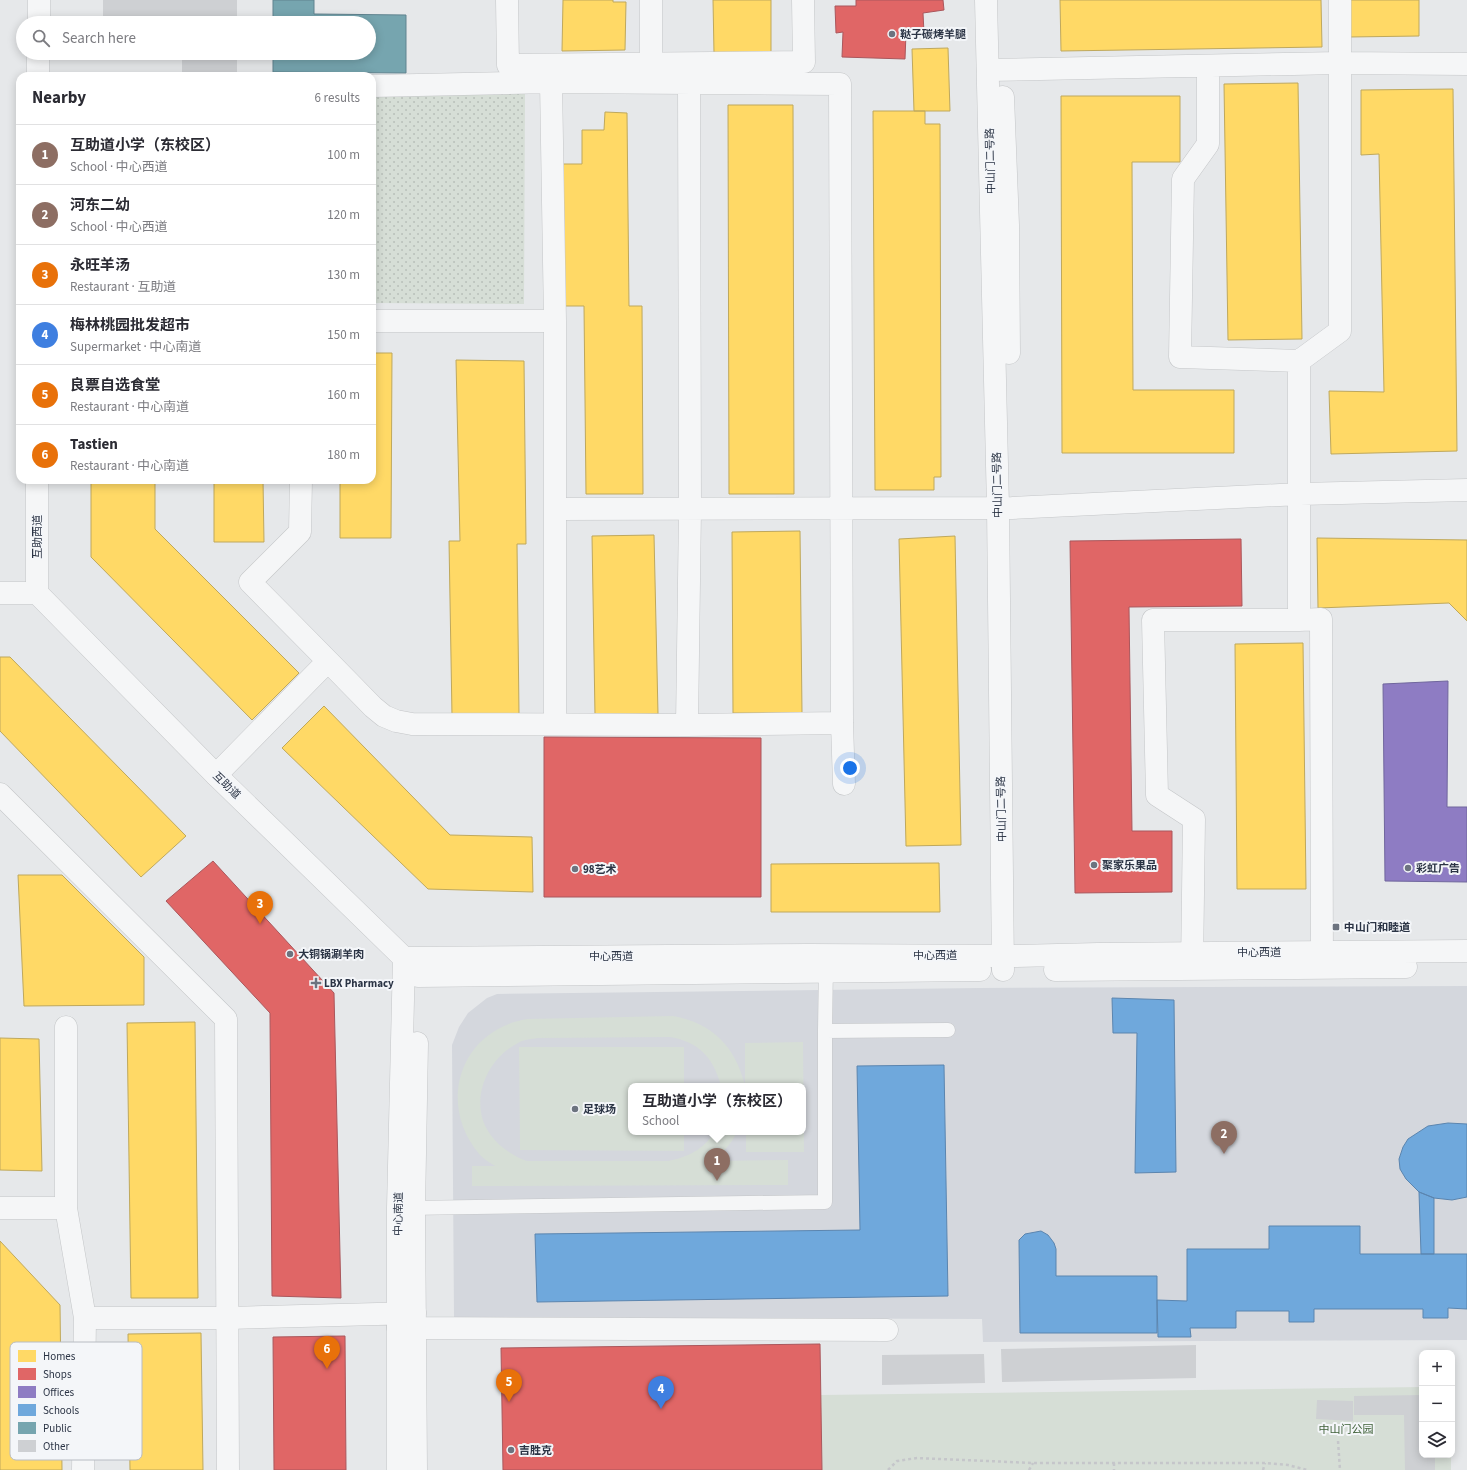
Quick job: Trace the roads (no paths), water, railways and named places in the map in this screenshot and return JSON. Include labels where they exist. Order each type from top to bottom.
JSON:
[{"type":"street","points":[[39,0],[39,16]]},
{"type":"street","points":[[506,0],[508,65],[804,62],[803,0]]},
{"type":"street","points":[[651,0],[651,63]]},
{"type":"street","name":"中山门二号路","points":[[986,0],[995,70],[1008,225],[1005,507],[1009,963]]},
{"type":"street","name":"中山门二号路","points":[[995,70],[1000,0]]},
{"type":"street","points":[[1208,66],[1208,144],[1183,179],[1180,357],[1299,361],[1340,331],[1340,0]]},
{"type":"street","points":[[38,60],[38,72]]},
{"type":"street","points":[[995,70],[1339,63],[1467,64]]},
{"type":"street","points":[[551,82],[555,321],[555,724]]},
{"type":"street","points":[[376,86],[551,82],[840,84],[842,723],[844,784]]},
{"type":"street","points":[[687,725],[690,508],[689,83]]},
{"type":"street","points":[[376,321],[555,321]]},
{"type":"street","points":[[1299,361],[1299,620]]},
{"type":"street","name":"互助西道","points":[[37,484],[37,593]]},
{"type":"street","points":[[301,484],[300,532],[250,582],[373,707],[384,716],[396,721],[412,724],[687,725],[842,723]]},
{"type":"street","points":[[555,510],[1005,507],[1300,494],[1467,490]]},
{"type":"street","points":[[0,594],[37,593]]},
{"type":"street","name":"互助道","points":[[37,593],[216,775],[404,958],[418,976]]},
{"type":"street","points":[[1192,960],[1194,818],[1157,795],[1154,620],[1321,619],[1322,960]]},
{"type":"street","points":[[216,775],[328,661]]},
{"type":"street","points":[[0,794],[226,1020],[228,1470]]},
{"type":"street","name":"中心西道","points":[[1322,960],[1467,951]]},
{"type":"street","name":"中心西道","points":[[404,958],[826,963],[1322,960],[1467,966]]},
{"type":"street","name":"中心南道","points":[[398,1470],[406,1321],[404,958]]},
{"type":"street","name":"中心西道","points":[[418,976],[826,963]]},
{"type":"street","name":"中心南道","points":[[406,1208],[418,976]]},
{"type":"street","points":[[66,1027],[66,1208],[85,1318],[85,1342]]},
{"type":"street","points":[[0,1208],[66,1208]]},
{"type":"street","points":[[85,1318],[228,1318],[887,1330]]},
{"type":"street","name":"中心南道","points":[[406,1321],[416,1470]]},
{"type":"street","points":[[83,1460],[83,1470]]},
{"type":"lane","points":[[406,1208],[825,1202],[826,963]]},
{"type":"lane","points":[[825,1031],[948,1030]]},
{"type":"place","name":"鞑子碳烤羊腿","points":[[892,34]]},
{"type":"place","name":"聚家乐果品","points":[[1094,865]]},
{"type":"place","name":"彩虹广告","points":[[1408,868]]},
{"type":"place","name":"98艺术","points":[[575,869]]},
{"type":"place","name":"永旺羊汤","points":[[260,924]]},
{"type":"place","name":"中山门和睦道","points":[[1336,927]]},
{"type":"place","name":"大铜锅涮羊肉","points":[[290,954]]},
{"type":"place","name":"LBX Pharmacy","points":[[316,983]]},
{"type":"place","name":"足球场","points":[[575,1109]]},
{"type":"place","name":"河东二幼","points":[[1224,1154]]},
{"type":"place","name":"互助道小学（东校区）","points":[[717,1181]]},
{"type":"place","name":"Tastien","points":[[327,1369]]},
{"type":"place","name":"良票自选食堂","points":[[509,1402]]},
{"type":"place","name":"梅林桃园批发超市","points":[[661,1409]]},
{"type":"place","name":"吉胜克","points":[[511,1450]]},
{"type":"park label","name":"中山门公园","points":[[1346,1429]]}]
